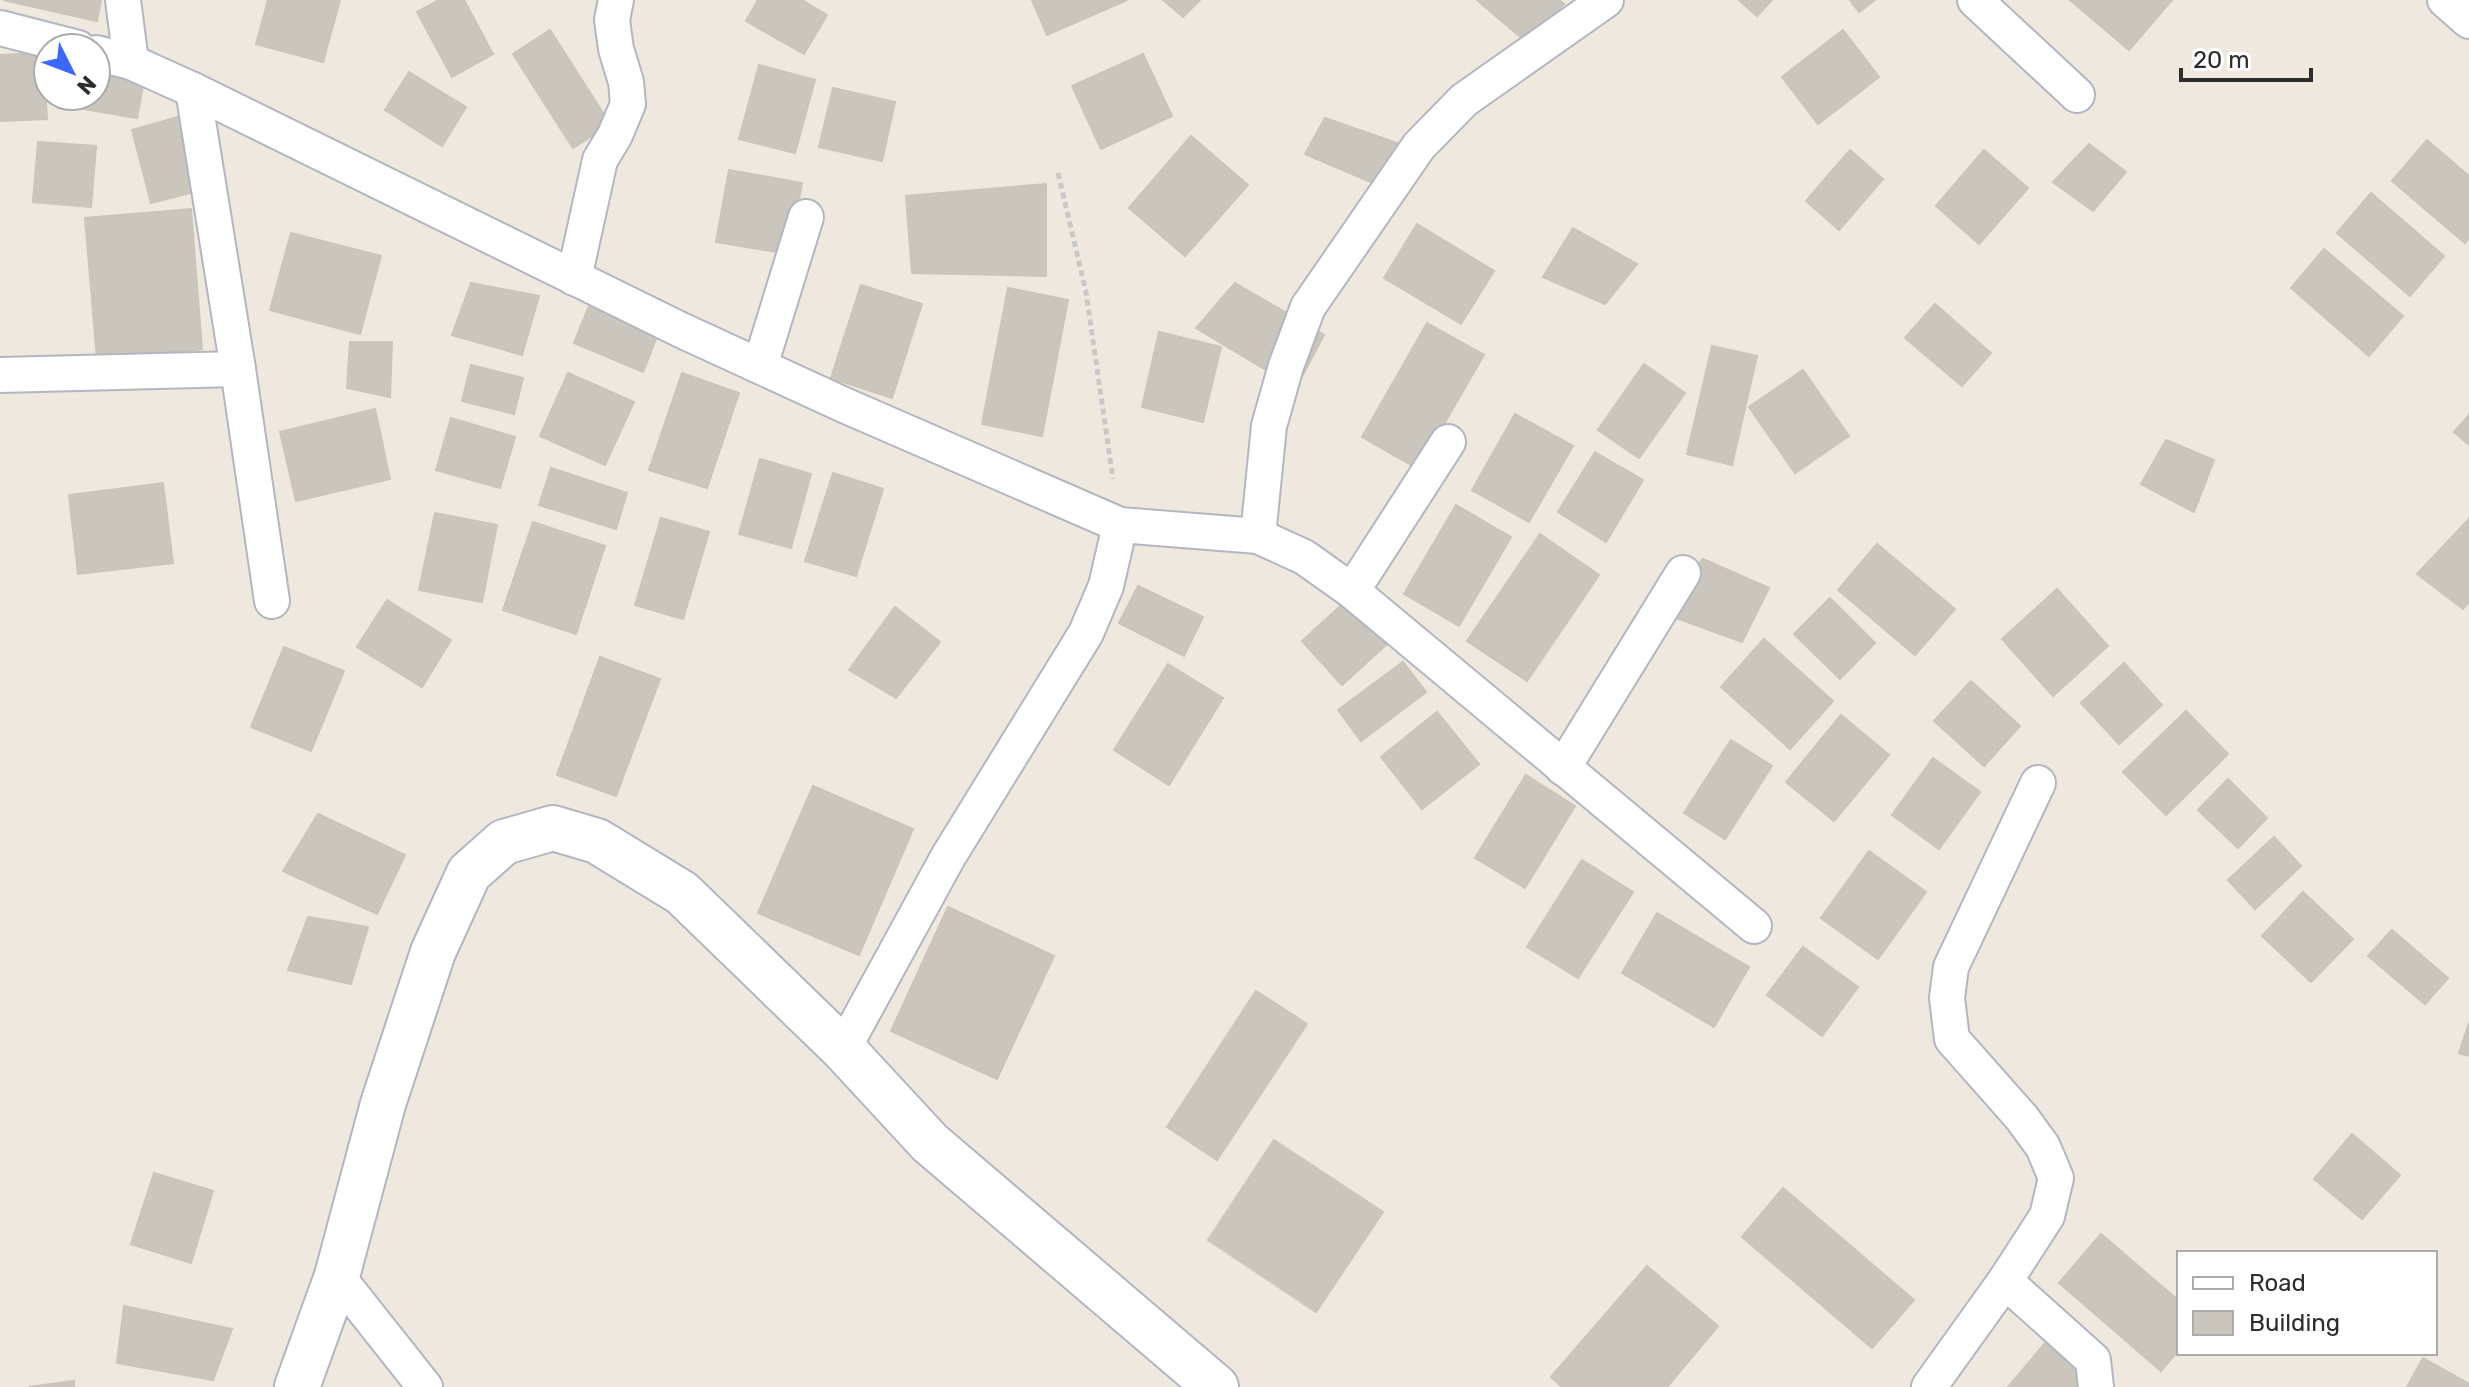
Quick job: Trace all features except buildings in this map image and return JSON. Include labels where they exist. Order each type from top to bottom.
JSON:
[{"type":"street","points":[[123,0],[131,62]]},
{"type":"street","points":[[574,278],[600,160],[628,104],[612,20],[616,0]]},
{"type":"street","points":[[1258,536],[1269,426],[1286,366],[1308,307],[1419,146],[1464,100],[1606,0]]},
{"type":"street","points":[[1975,0],[2077,95]]},
{"type":"street","points":[[2445,0],[2469,21]]},
{"type":"street","points":[[0,28],[32,36]]},
{"type":"street","points":[[112,57],[131,62],[193,90],[574,278],[844,405],[1120,525],[1258,536],[1304,557],[1352,591],[1754,926]]},
{"type":"street","points":[[193,90],[272,601]]},
{"type":"street","points":[[760,366],[806,217]]},
{"type":"street","points":[[0,375],[238,369]]},
{"type":"street","points":[[1352,591],[1448,442]]},
{"type":"street","points":[[843,1049],[948,857],[1086,633],[1106,586],[1120,525]]},
{"type":"street","points":[[1563,768],[1683,573]]},
{"type":"street","points":[[1929,1387],[2047,1216],[2056,1178],[2043,1147],[2022,1118],[1952,1039],[1947,998],[1951,967],[2038,783]]},
{"type":"street","points":[[297,1387],[337,1276],[383,1104],[433,952],[469,873],[504,842],[553,828],[597,841],[682,893],[843,1049],[930,1143],[1216,1387]]},
{"type":"street","points":[[337,1276],[425,1387]]},
{"type":"street","points":[[2005,1281],[2093,1360],[2096,1387]]},
{"type":"path","points":[[1058,173],[1086,292],[1120,525]]}]
